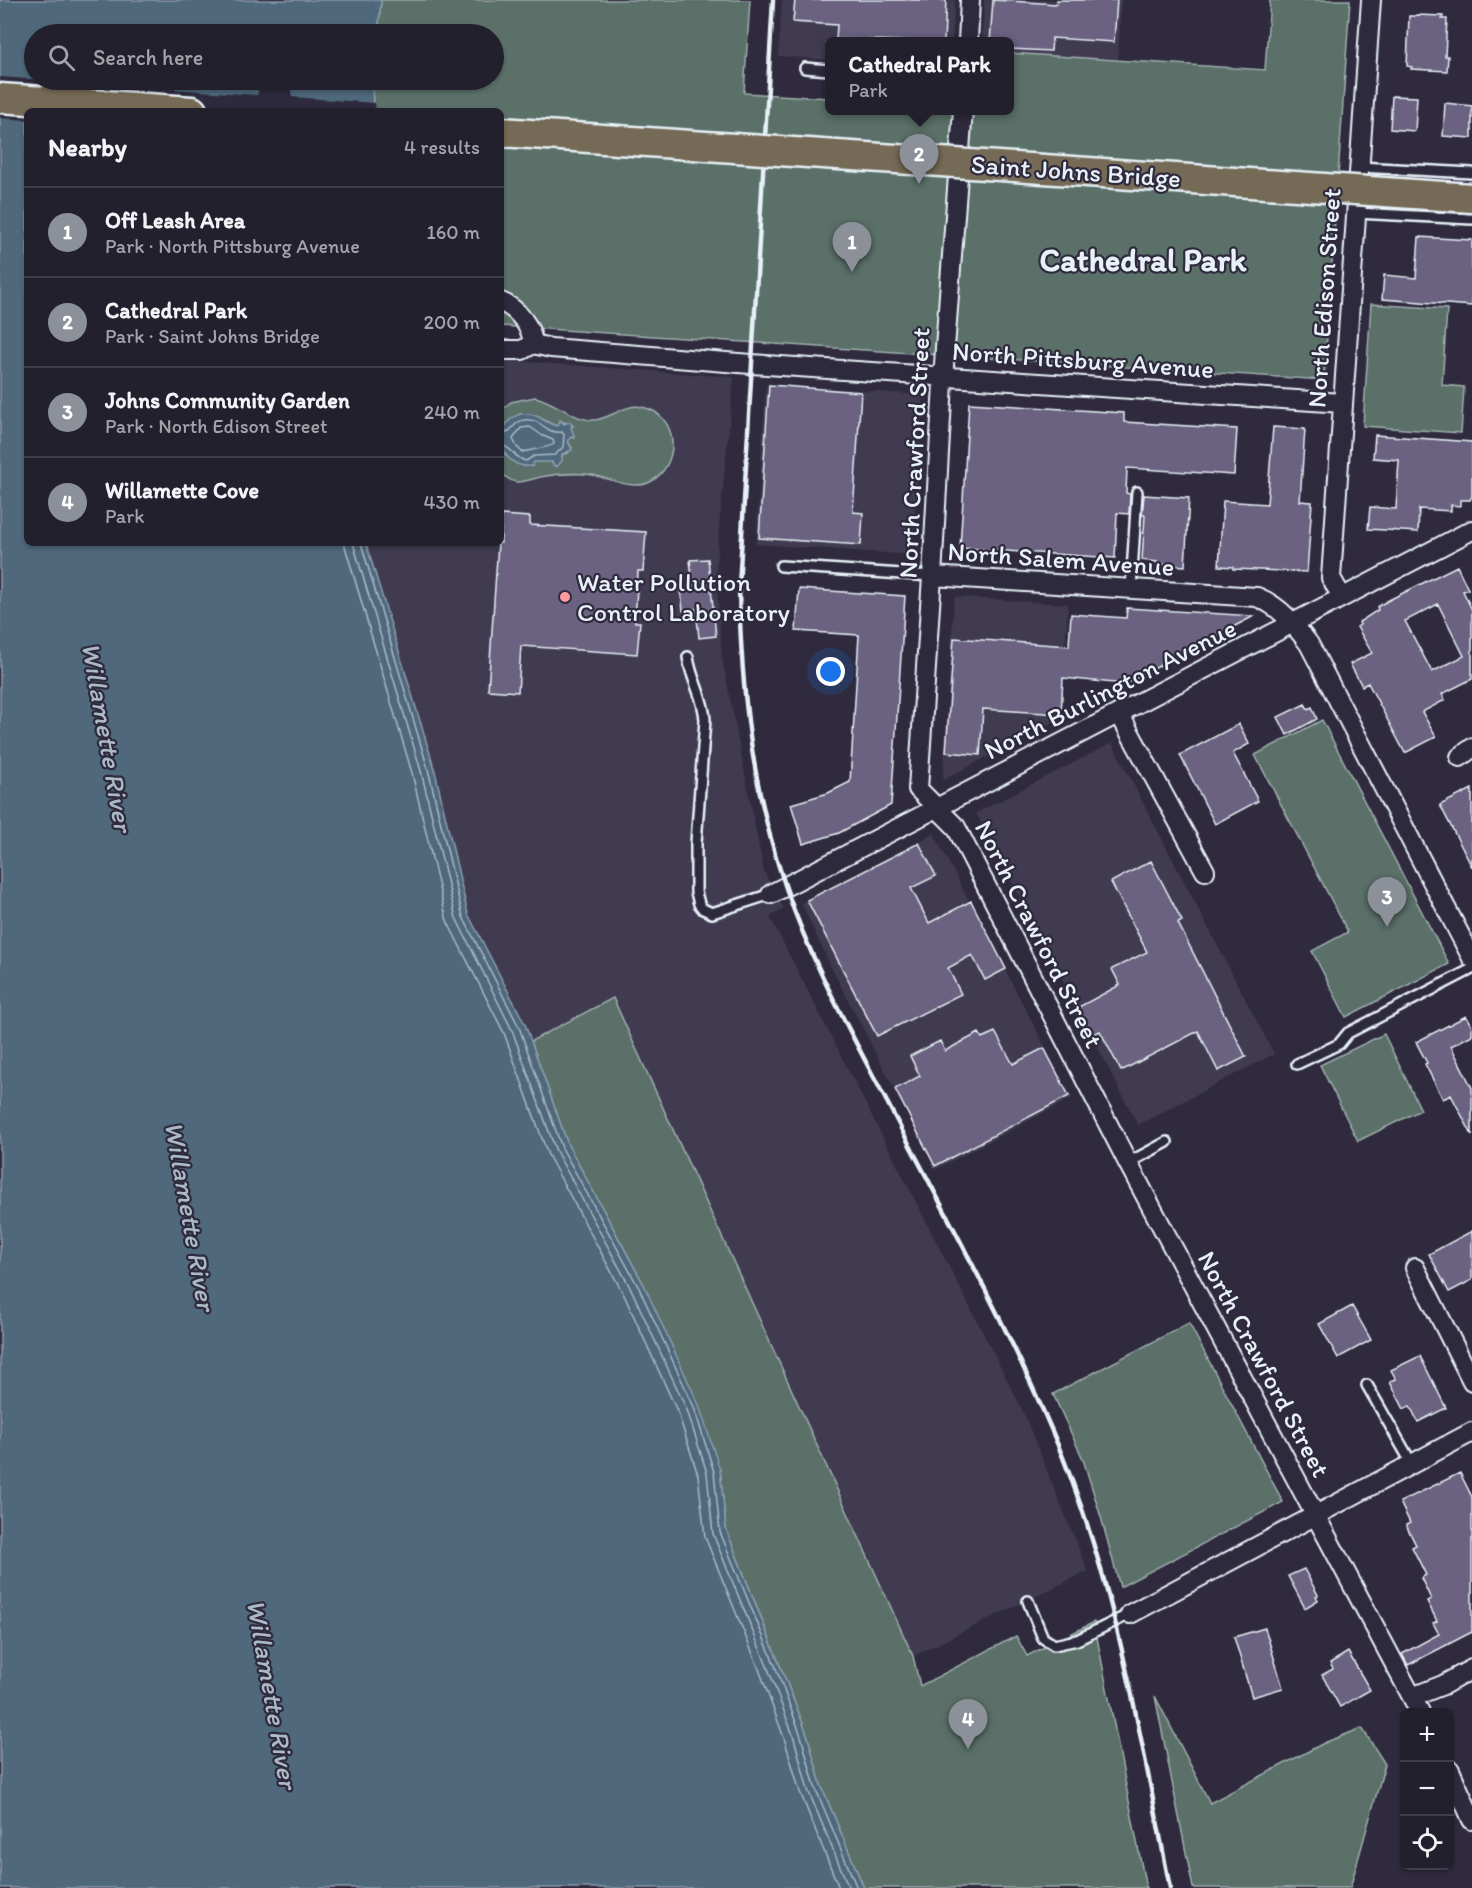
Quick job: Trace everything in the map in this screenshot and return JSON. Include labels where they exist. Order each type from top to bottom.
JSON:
[{"type":"main road","points":[[0,98],[148,108]]},
{"type":"main road","name":"Saint Johns Bridge","points":[[504,132],[1472,198]]},
{"type":"street","points":[[968,37],[970,0]]},
{"type":"street","name":"North Edison Street","points":[[1342,597],[1331,578],[1371,0]]},
{"type":"street","name":"North Crawford Street","points":[[963,115],[945,348],[918,789],[956,827],[1128,1163],[1416,1705]]},
{"type":"street","points":[[504,304],[512,308],[531,330],[533,344]]},
{"type":"street","name":"North Pittsburg Avenue","points":[[504,350],[522,350],[533,344],[551,348],[713,361],[1342,403]]},
{"type":"street","name":"North Burlington Avenue","points":[[771,894],[1472,530]]},
{"type":"street","name":"North Salem Avenue","points":[[932,576],[1257,597],[1268,602],[1293,623]]},
{"type":"street","points":[[1293,623],[1309,644],[1472,958]]},
{"type":"street","points":[[1119,713],[1205,871]]},
{"type":"street","points":[[1415,1268],[1472,1381]]},
{"type":"street","points":[[1130,1614],[1472,1432]]},
{"type":"street","points":[[1416,1705],[1443,1685],[1472,1669]]},
{"type":"street","points":[[1454,1781],[1472,1820]]},
{"type":"lane","points":[[805,68],[825,70]]},
{"type":"lane","points":[[1359,167],[1472,173]]},
{"type":"lane","points":[[1356,213],[1472,219]]},
{"type":"lane","points":[[1131,589],[1137,492]]},
{"type":"lane","name":"North Salem Avenue","points":[[781,566],[932,576]]},
{"type":"lane","points":[[688,657],[690,673],[705,705],[696,843],[696,892],[699,904],[703,909],[712,913],[771,894]]},
{"type":"lane","points":[[1297,1064],[1339,1044],[1348,1033],[1472,969]]},
{"type":"lane","points":[[1128,1163],[1167,1142]]},
{"type":"lane","points":[[1366,1384],[1412,1464]]},
{"type":"lane","points":[[1028,1601],[1042,1638],[1054,1645],[1077,1640],[1130,1614]]},
{"type":"shaded area","points":[[782,0],[955,0],[952,37],[825,37],[825,60],[778,56]]},
{"type":"shaded area","points":[[984,0],[1121,0],[1118,61],[1014,53],[1014,37],[982,37]]},
{"type":"shaded area","points":[[504,360],[734,377],[716,574],[722,657],[764,872],[784,909],[770,917],[1021,1407],[1088,1571],[913,1656],[613,998],[531,1041],[525,1024],[468,914],[434,767],[367,546],[504,546]]},
{"type":"shaded area","points":[[766,384],[923,395],[912,555],[756,544]]},
{"type":"shaded area","points":[[954,597],[1068,604],[1061,718],[943,780]]},
{"type":"shaded area","points":[[1112,743],[1274,1054],[1138,1125],[976,813]]},
{"type":"shaded area","points":[[934,834],[1072,1098],[936,1169],[834,973],[801,903]]},
{"type":"green space","name":"Cathedral Park","points":[[381,0],[750,0],[744,93],[825,98],[825,115],[1014,115],[1014,53],[1265,70],[1270,0],[1350,0],[1324,380],[504,326],[504,108],[373,108],[372,90],[504,90],[504,24],[379,24]]},
{"type":"green space","points":[[1371,304],[1447,309],[1442,385],[1464,387],[1461,433],[1363,426]]},
{"type":"green space","points":[[535,397],[579,417],[594,420],[630,407],[642,407],[654,411],[663,419],[669,428],[672,451],[662,473],[644,484],[628,484],[593,475],[579,474],[557,474],[523,482],[513,481],[504,476],[504,408],[511,402]],"holes":[[[520,414],[531,415],[556,427],[561,421],[573,426],[571,428],[574,438],[568,441],[572,448],[568,453],[563,454],[556,467],[550,461],[534,462],[532,466],[521,465],[505,455]]]},
{"type":"green space","points":[[1322,720],[1449,964],[1346,1017],[1312,951],[1348,932],[1255,755]]},
{"type":"green space","points":[[613,998],[913,1656],[920,1686],[1016,1636],[1027,1656],[1094,1622],[1146,1888],[864,1888],[821,1785],[807,1734],[726,1529],[720,1470],[644,1285],[568,1145],[531,1041]]},
{"type":"green space","points":[[1384,1034],[1421,1110],[1358,1141],[1320,1065]]},
{"type":"green space","points":[[1189,1323],[1283,1502],[1120,1587],[1083,1459],[1053,1394]]},
{"type":"green space","points":[[1155,1696],[1210,1803],[1324,1743],[1362,1728],[1385,1764],[1350,1888],[1193,1888]]},
{"type":"water","name":"Willamette River","points":[[0,0],[381,0],[379,24],[24,24],[24,90],[372,90],[373,108],[24,108],[24,546],[367,546],[434,767],[468,914],[525,1024],[568,1145],[644,1285],[699,1405],[720,1470],[726,1529],[807,1734],[821,1785],[864,1888],[0,1888]]},
{"type":"water","points":[[520,414],[527,414],[558,426],[560,420],[564,424],[569,422],[572,424],[571,428],[575,437],[571,437],[568,441],[572,450],[562,454],[562,461],[557,466],[552,462],[534,462],[532,466],[512,461],[504,450],[504,428],[510,420]]},
{"type":"pier","points":[[0,77],[24,79],[24,90],[186,90],[257,95],[259,90],[291,90],[292,97],[375,103],[376,108],[24,108],[24,120],[0,118]]},
{"type":"building","points":[[795,0],[946,0],[944,37],[836,37],[837,25],[793,22]]},
{"type":"building","points":[[993,0],[1056,4],[1057,0],[1117,0],[1114,42],[1052,38],[1051,51],[1014,49],[1014,37],[990,37]]},
{"type":"building","points":[[1409,16],[1443,16],[1442,19],[1447,19],[1445,56],[1448,56],[1447,71],[1411,69],[1412,67],[1407,66]]},
{"type":"building","points":[[1392,96],[1417,97],[1415,131],[1390,129]]},
{"type":"building","points":[[1445,103],[1472,106],[1472,138],[1443,136]]},
{"type":"building","points":[[1419,237],[1472,240],[1472,306],[1382,299],[1384,275],[1416,278]]},
{"type":"building","points":[[769,385],[861,392],[853,512],[863,513],[861,545],[759,538]]},
{"type":"building","points":[[969,403],[1124,413],[1124,422],[1237,429],[1234,475],[1127,468],[1126,493],[1130,494],[1129,514],[1117,513],[1115,558],[960,548]]},
{"type":"building","points":[[1273,427],[1305,429],[1300,501],[1312,502],[1307,572],[1233,569],[1233,567],[1219,566],[1223,501],[1267,504]]},
{"type":"building","points":[[1375,435],[1472,442],[1472,496],[1470,500],[1460,500],[1460,506],[1451,505],[1451,511],[1419,509],[1418,532],[1368,529],[1370,507],[1396,509],[1399,460],[1373,458]]},
{"type":"building","points":[[1144,495],[1189,498],[1185,566],[1157,564],[1157,562],[1142,560]]},
{"type":"building","name":"Water Pollution Control Laboratory","points":[[504,515],[530,517],[530,525],[646,532],[643,571],[638,571],[635,622],[640,622],[637,654],[521,646],[518,692],[488,690],[498,546],[504,546]]},
{"type":"building","points":[[708,559],[716,636],[699,638],[696,609],[683,611],[681,590],[693,588],[690,560]]},
{"type":"building","points":[[1457,566],[1468,589],[1463,591],[1472,610],[1472,679],[1442,694],[1445,700],[1422,712],[1436,737],[1405,753],[1368,683],[1362,686],[1350,664],[1372,653],[1357,627],[1360,625],[1359,622],[1378,610],[1377,607]],"holes":[[[1438,604],[1464,656],[1432,672],[1405,621]]]},
{"type":"building","points":[[799,589],[905,596],[891,805],[839,833],[803,844],[791,804],[828,793],[850,782],[859,635],[796,631]]},
{"type":"building","points":[[1127,608],[1254,616],[1125,684],[1063,678],[1061,714],[983,709],[980,755],[946,752],[954,638],[1069,646],[1071,614],[1126,618]]},
{"type":"building","points":[[1305,704],[1308,709],[1312,707],[1317,719],[1287,735],[1278,717]]},
{"type":"building","points":[[1239,724],[1249,744],[1233,753],[1258,801],[1215,824],[1180,755]]},
{"type":"building","points":[[1472,789],[1472,867],[1440,805]]},
{"type":"building","points":[[919,843],[936,876],[911,888],[929,923],[971,901],[1006,969],[985,980],[972,955],[948,968],[961,994],[877,1036],[807,900]]},
{"type":"building","points":[[1151,861],[1182,921],[1178,923],[1246,1057],[1218,1071],[1198,1031],[1121,1071],[1100,1031],[1089,1036],[1075,1009],[1120,985],[1112,969],[1147,952],[1111,882]]},
{"type":"building","points":[[1466,1016],[1472,1027],[1472,1035],[1451,1046],[1472,1088],[1472,1135],[1451,1095],[1443,1099],[1416,1042]]},
{"type":"building","points":[[995,1032],[1013,1064],[1044,1048],[1069,1096],[935,1166],[895,1089],[920,1076],[910,1056],[940,1041],[945,1051],[979,1033],[982,1038]]},
{"type":"building","points":[[1472,1231],[1472,1280],[1449,1292],[1429,1254]]},
{"type":"building","points":[[1352,1306],[1371,1340],[1338,1358],[1319,1324]]},
{"type":"building","points":[[1420,1356],[1446,1408],[1418,1422],[1410,1406],[1404,1409],[1390,1382],[1396,1379],[1391,1370]]},
{"type":"building","points":[[1460,1473],[1472,1497],[1472,1632],[1408,1665],[1402,1654],[1439,1634],[1433,1623],[1437,1621],[1427,1601],[1431,1599],[1421,1578],[1426,1575],[1412,1547],[1416,1545],[1406,1525],[1410,1523],[1400,1502]]},
{"type":"building","points":[[1304,1569],[1318,1595],[1316,1596],[1318,1600],[1305,1608],[1288,1576]]},
{"type":"building","points":[[1265,1628],[1283,1688],[1252,1697],[1234,1637]]},
{"type":"building","points":[[1348,1652],[1370,1690],[1340,1707],[1322,1675],[1333,1669],[1330,1663]]},
{"type":"railway","points":[[773,0],[739,587],[742,663],[750,739],[757,777],[774,851],[795,913],[816,963],[1012,1343],[1074,1486],[1093,1542],[1123,1656],[1170,1888]]},
{"type":"place","name":"Cathedral Park","points":[[919,184]]},
{"type":"place","name":"Off Leash Area","points":[[852,272]]},
{"type":"place","name":"Water Pollution Control Laboratory","points":[[565,597]]},
{"type":"place","name":"Johns Community Garden","points":[[1387,927]]},
{"type":"place","name":"Willamette Cove","points":[[968,1749]]},
{"type":"district","name":"Cathedral Park","points":[[1143,260]]}]
